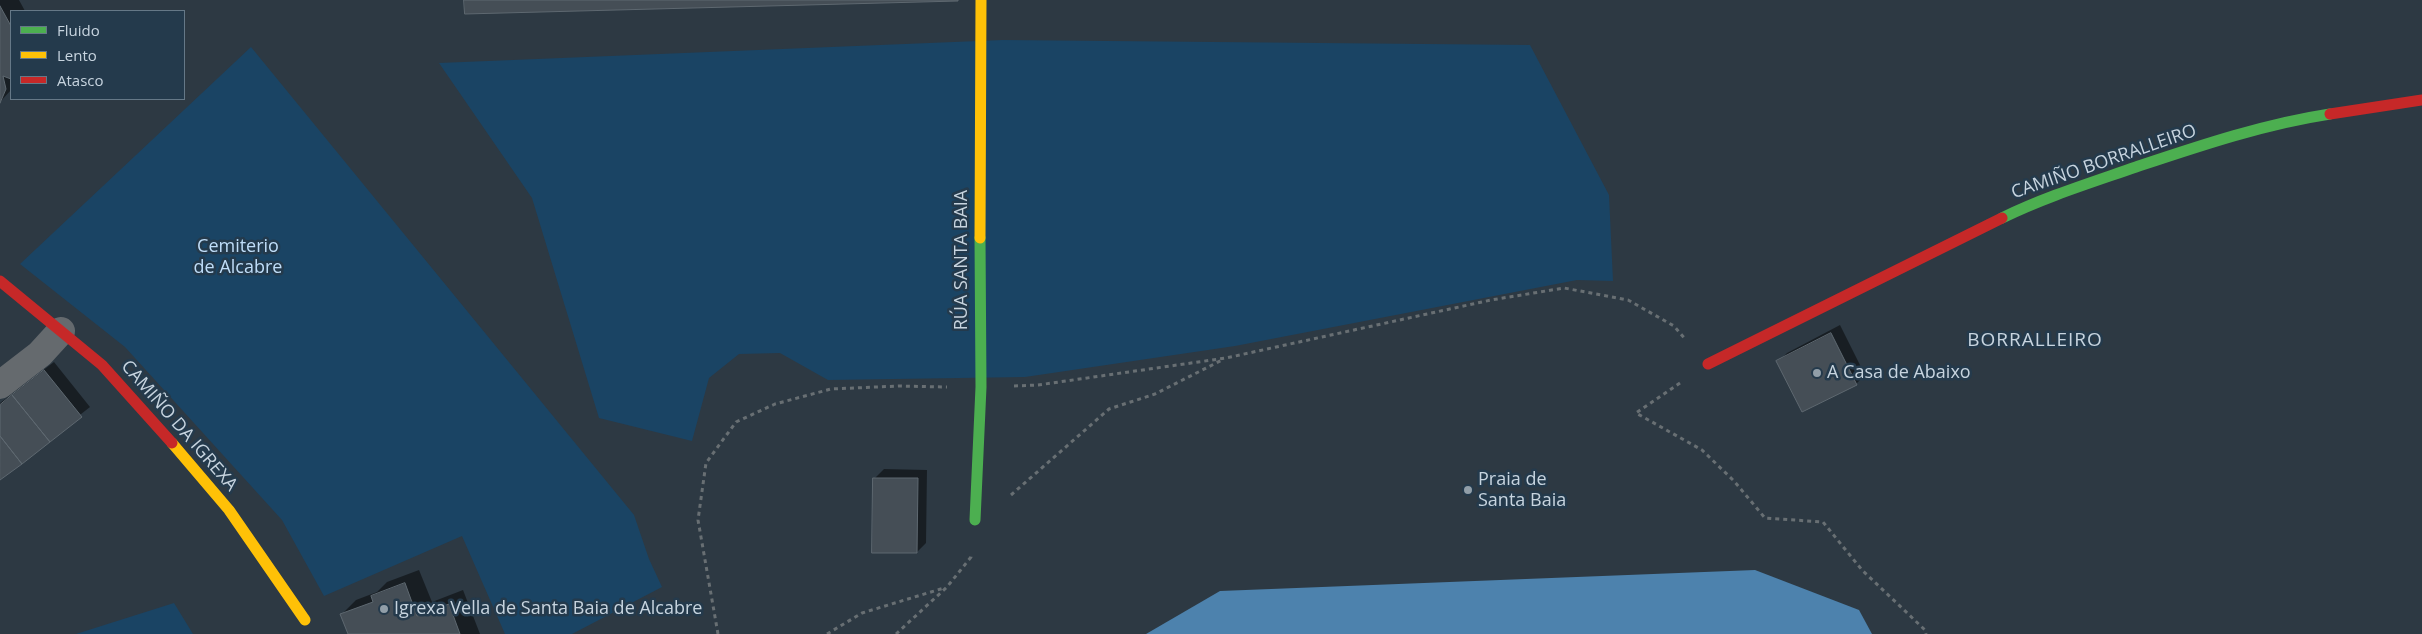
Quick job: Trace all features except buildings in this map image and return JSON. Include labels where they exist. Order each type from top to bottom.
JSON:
[{"type":"street","name":"RÚA SANTA BAIA","points":[[975,520],[981,387],[979,114],[981,0]]},
{"type":"street","name":"CAMIÑO BORRALLEIRO","points":[[1708,364],[2036,201],[2190,149],[2297,118],[2422,100]]},
{"type":"street","name":"CAMIÑO DA IGREXA","points":[[0,281],[102,365],[229,510],[305,620]]},
{"type":"street","points":[[0,385],[40,354],[61,331]]},
{"type":"path","points":[[718,634],[698,520],[706,463],[736,422],[775,404],[831,389],[899,386],[981,387],[1038,385],[1226,358],[1491,300],[1564,288],[1628,300],[1674,326],[1708,364],[1636,413],[1702,450],[1734,481],[1765,518],[1823,522],[1862,570],[1925,630],[1926,634]]},
{"type":"path","points":[[896,634],[947,587],[971,556],[975,520],[1023,486],[1109,409],[1155,394],[1226,358]]},
{"type":"path","points":[[827,634],[862,613],[947,587]]},
{"type":"green space","points":[[1003,40],[1530,45],[1609,195],[1613,281],[1577,280],[1235,346],[1025,377],[828,380],[780,353],[739,354],[709,378],[692,441],[599,418],[532,198],[439,63]]},
{"type":"green space","name":"Cemiterio de Alcabre","points":[[251,47],[634,515],[649,559],[662,587],[572,634],[505,634],[462,536],[324,596],[282,520],[125,347],[20,264]]},
{"type":"green space","points":[[174,603],[193,634],[76,634]]},
{"type":"shaded area","points":[[1755,570],[1859,610],[1872,634],[1146,634],[1220,591]]},
{"type":"traffic: fast","points":[[2002,218],[2035,203],[2184,151],[2232,136],[2305,118],[2330,114]]},
{"type":"traffic: fast","points":[[975,520],[981,387],[980,238]]},
{"type":"traffic: slow","points":[[980,238],[981,0]]},
{"type":"traffic: slow","points":[[172,443],[229,510],[305,620]]},
{"type":"traffic: jam","points":[[2330,114],[2422,100]]},
{"type":"traffic: jam","points":[[1708,364],[2002,218]]},
{"type":"traffic: jam","points":[[0,281],[102,365],[172,443]]},
{"type":"place","name":"A Casa de Abaixo","points":[[1817,373]]},
{"type":"place","name":"Praia de Santa Baia","points":[[1468,490]]},
{"type":"place","name":"Igrexa Vella de Santa Baia de Alcabre","points":[[384,609]]},
{"type":"district","name":"BORRALLEIRO","points":[[2035,341]]}]
